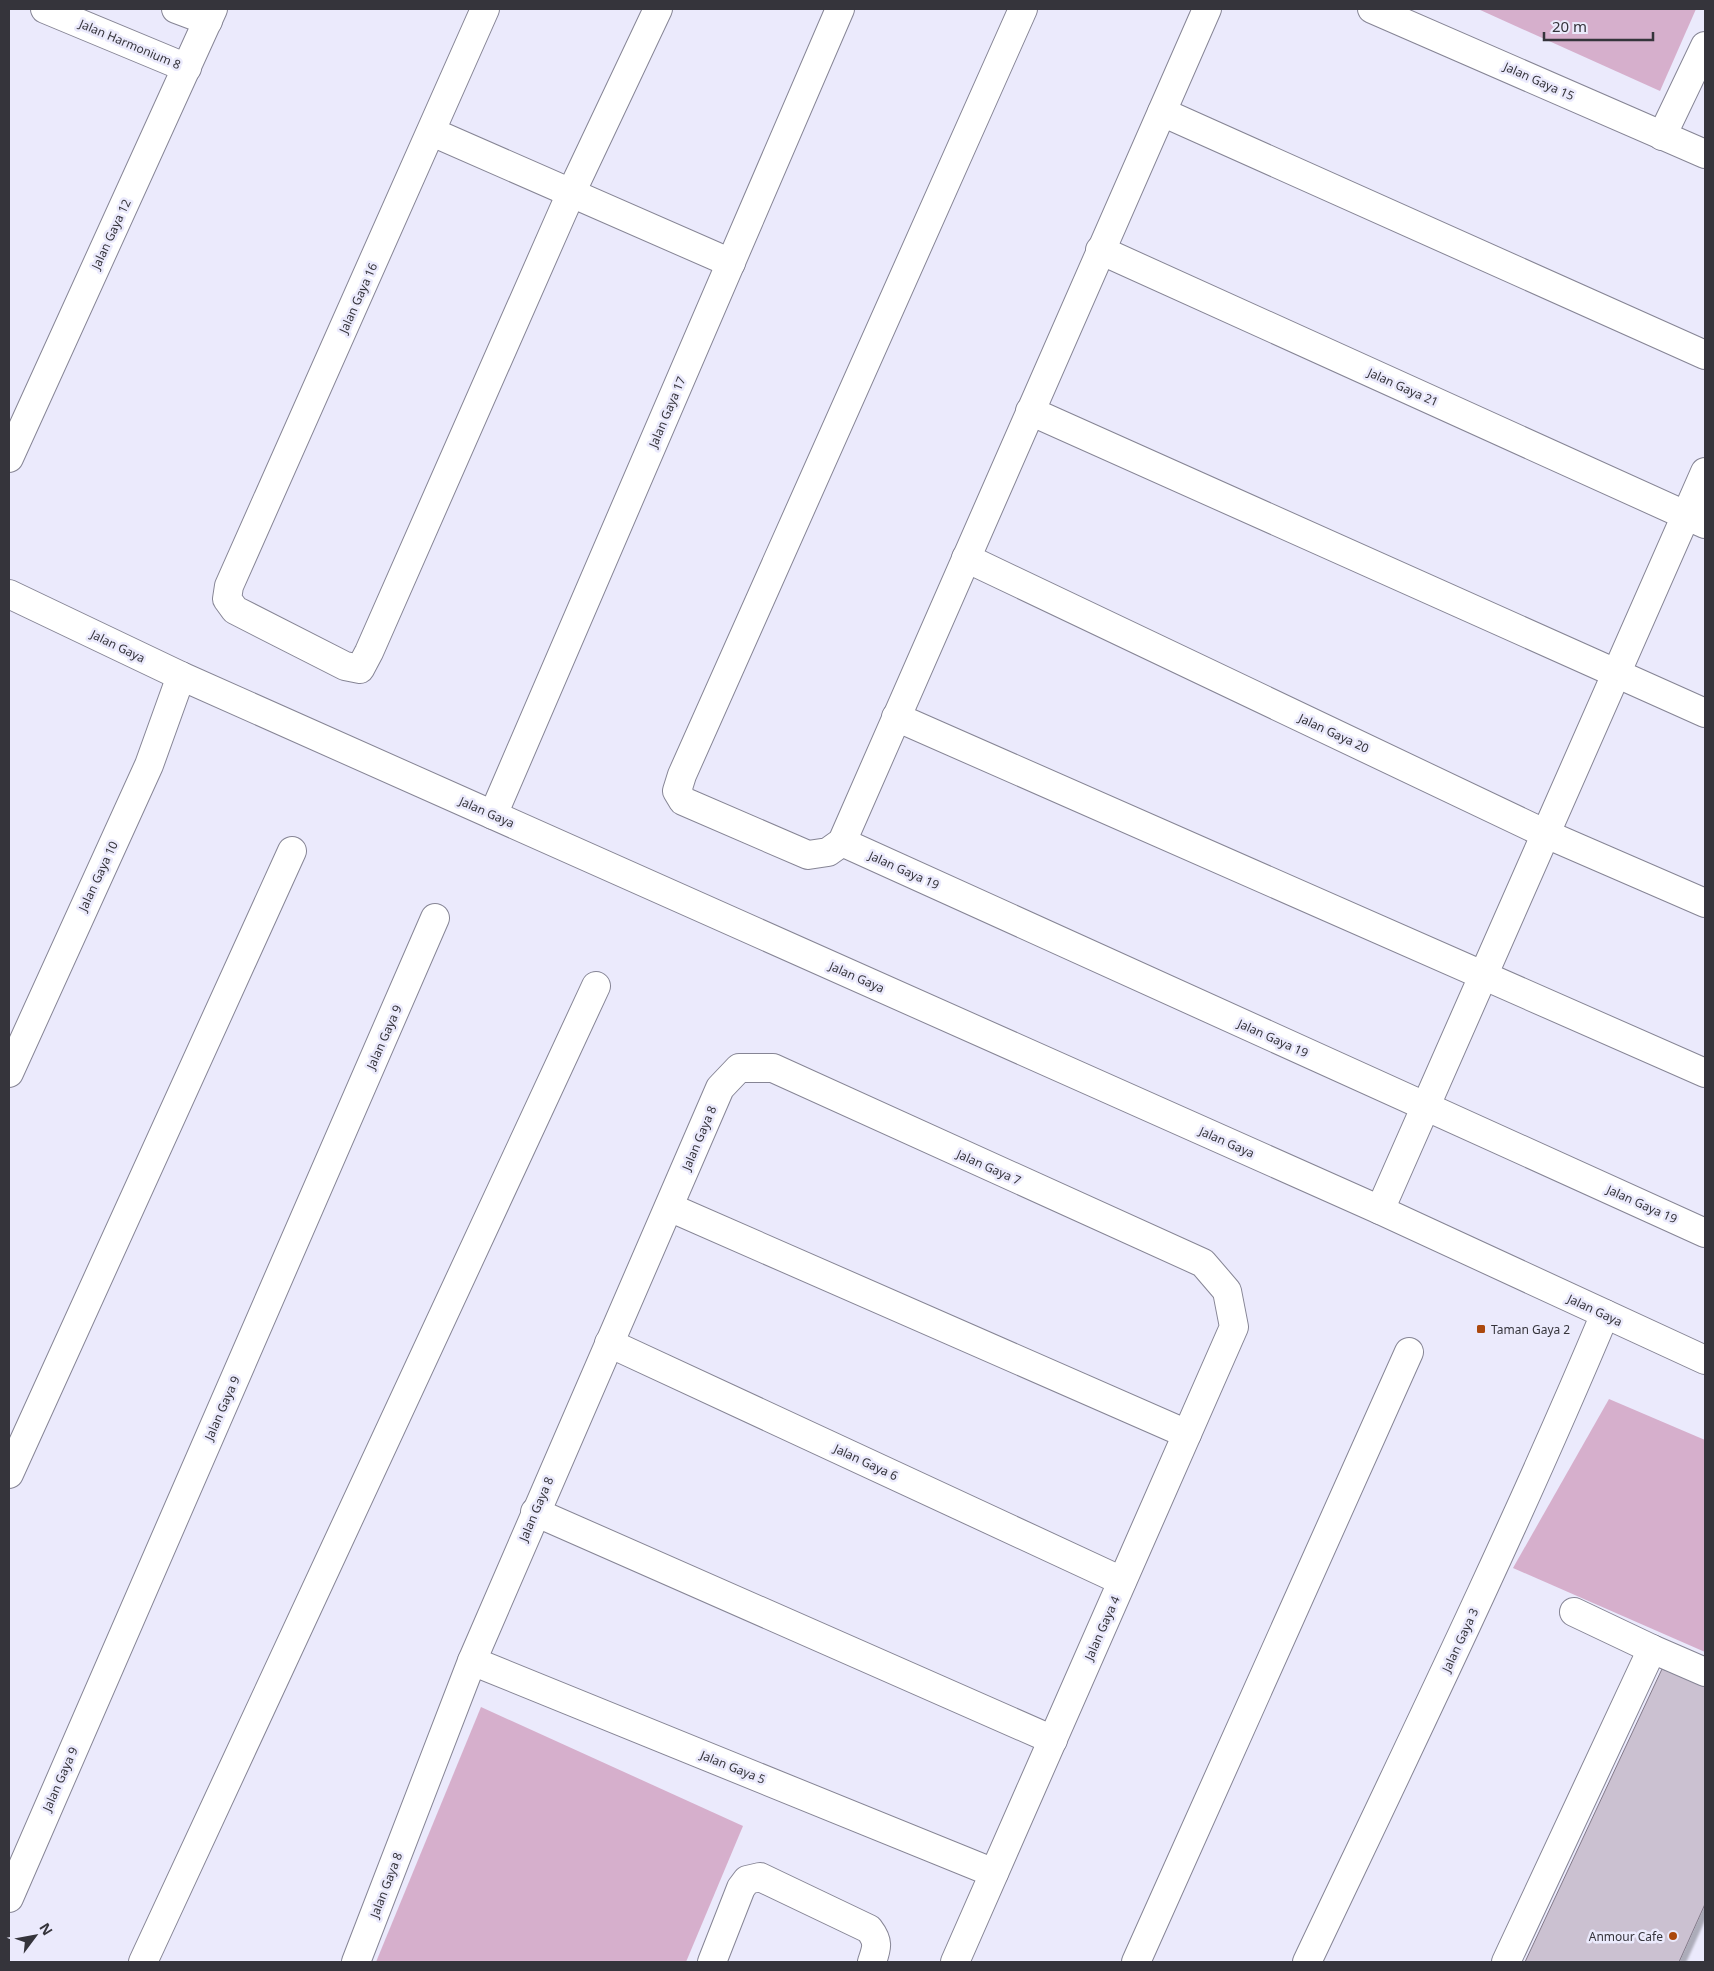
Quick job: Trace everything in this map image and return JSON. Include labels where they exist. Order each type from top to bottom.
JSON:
[{"type":"street","name":"Jalan Harmonium 8","points":[[45,9],[187,68]]},
{"type":"street","points":[[176,9],[210,15]]},
{"type":"street","name":"Jalan Gaya 16","points":[[485,9],[229,586],[227,599],[235,610],[345,666],[360,669],[571,193]]},
{"type":"street","points":[[571,193],[658,9]]},
{"type":"street","name":"Jalan Gaya 17","points":[[493,815],[840,9]]},
{"type":"street","points":[[1023,9],[686,766],[677,792],[683,801],[808,855],[828,852],[842,842],[1207,9]]},
{"type":"street","name":"Jalan Gaya 15","points":[[1372,9],[1705,154]]},
{"type":"street","name":"Jalan Gaya 12","points":[[9,458],[210,15]]},
{"type":"street","points":[[1662,136],[1705,46]]},
{"type":"street","points":[[1162,112],[1705,355]]},
{"type":"street","points":[[432,132],[731,262]]},
{"type":"street","name":"Jalan Gaya 21","points":[[1100,250],[1696,520]]},
{"type":"street","points":[[1030,411],[1705,713]]},
{"type":"street","points":[[1380,1210],[1617,673],[1696,520],[1705,472]]},
{"type":"street","name":"Jalan Gaya 20","points":[[966,558],[1546,834],[1705,902]]},
{"type":"street","name":"Jalan Gaya","points":[[9,594],[181,676],[1380,1210],[1705,1360]]},
{"type":"street","name":"Jalan Gaya 10","points":[[9,1073],[149,766],[181,676]]},
{"type":"street","points":[[896,718],[1705,1073]]},
{"type":"street","name":"Jalan Gaya 19","points":[[842,842],[1705,1233]]},
{"type":"street","points":[[9,1474],[292,851]]},
{"type":"street","name":"Jalan Gaya 9","points":[[9,1898],[436,918]]},
{"type":"street","points":[[143,1962],[596,986]]},
{"type":"street","name":"Jalan Gaya 8","points":[[356,1962],[472,1661],[535,1512],[720,1088],[740,1068]]},
{"type":"street","name":"Jalan Gaya 7","points":[[740,1068],[772,1068],[1203,1263],[1227,1291]]},
{"type":"street","points":[[669,1207],[1186,1434]]},
{"type":"street","name":"Jalan Gaya 4","points":[[955,1962],[1234,1326],[1227,1291]]},
{"type":"street","name":"Jalan Gaya 3","points":[[1307,1962],[1501,1579],[1564,1412],[1605,1314]]},
{"type":"street","name":"Jalan Gaya 6","points":[[610,1343],[1122,1581]]},
{"type":"street","points":[[1136,1962],[1409,1352]]},
{"type":"street","points":[[535,1512],[1053,1740]]},
{"type":"street","points":[[1574,1612],[1652,1650],[1705,1672]]},
{"type":"street","points":[[1506,1962],[1652,1650]]},
{"type":"street","name":"Jalan Gaya 5","points":[[472,1661],[994,1873]]},
{"type":"street","points":[[712,1962],[741,1888],[747,1880],[760,1877],[869,1929],[876,1939],[876,1950],[872,1962]]},
{"type":"shaded area","points":[[1478,9],[1696,9],[1660,91]]},
{"type":"shaded area","points":[[1609,1399],[1705,1440],[1705,1652],[1513,1568]]},
{"type":"shaded area","points":[[481,1707],[743,1826],[686,1962],[376,1962]]},
{"type":"building","points":[[1662,1669],[1705,1684],[1705,1904],[1679,1962],[1525,1962]]},
{"type":"place","name":"Taman Gaya 2","points":[[1481,1329]]},
{"type":"place","name":"Anmour Cafe","points":[[1673,1936]]}]
